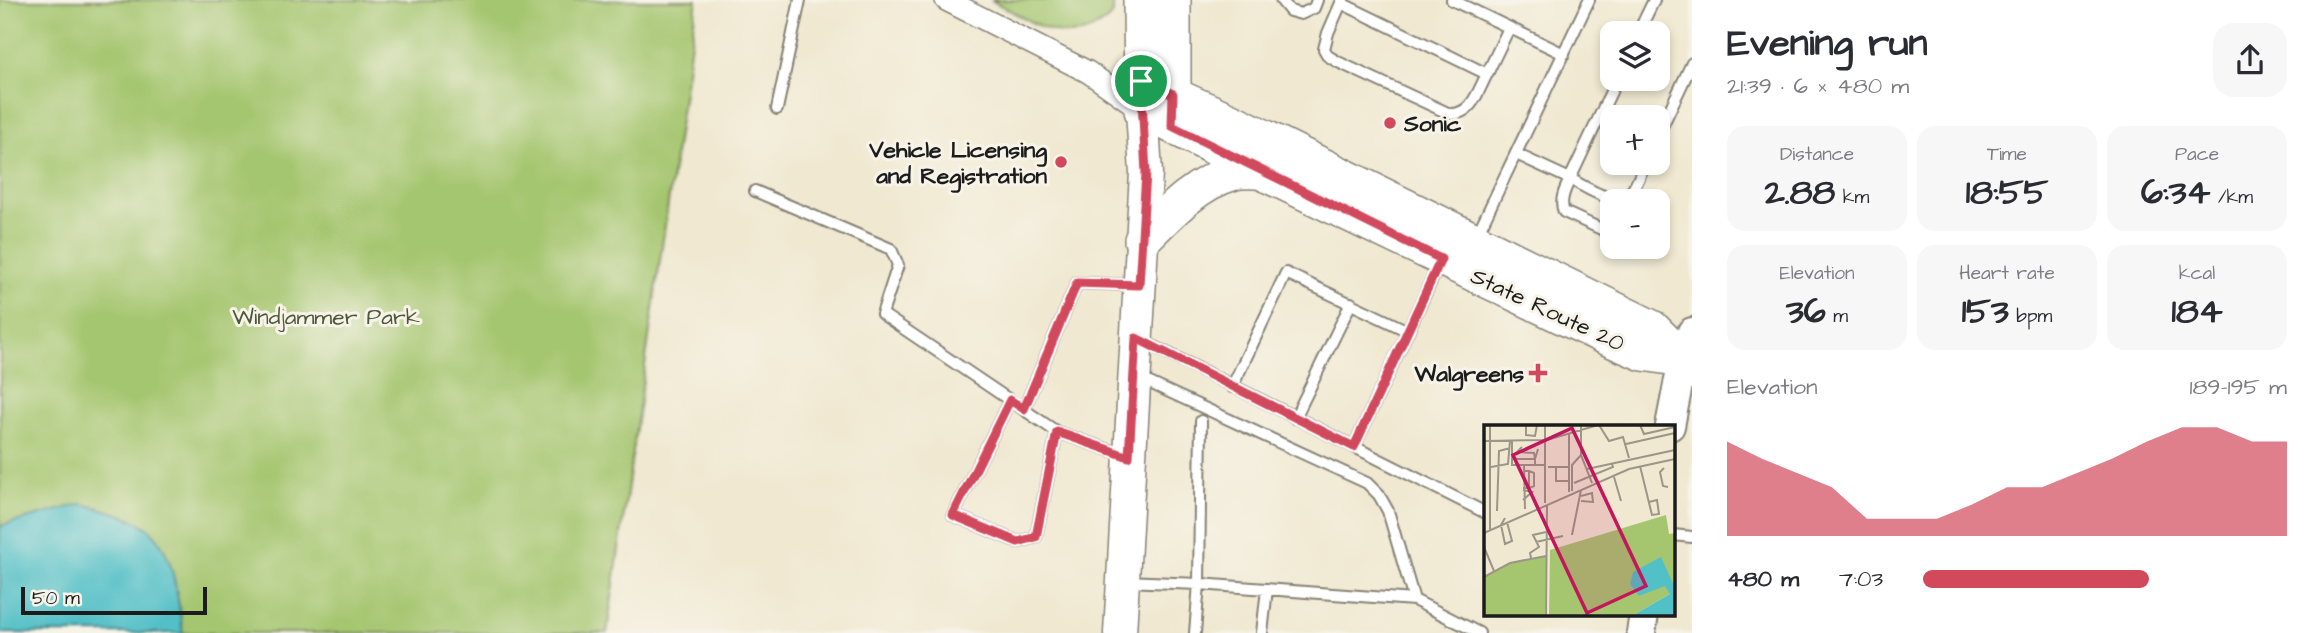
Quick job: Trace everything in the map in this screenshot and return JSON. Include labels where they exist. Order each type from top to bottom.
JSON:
[{"type":"main road","points":[[1120,633],[1146,173],[1141,0]]},
{"type":"main road","points":[[1146,173],[1173,110],[1173,0]]},
{"type":"main road","name":"State Route 20","points":[[1142,96],[1474,241],[1652,328],[1690,355]]},
{"type":"main road","name":"State Route 20","points":[[1173,110],[1260,171],[1441,259],[1643,353],[1690,355]]},
{"type":"main road","points":[[1142,240],[1181,204],[1218,177],[1235,172],[1260,171]]},
{"type":"street","points":[[946,0],[1087,72],[1142,96]]},
{"type":"street","points":[[1087,72],[1142,96]]},
{"type":"street","points":[[1670,425],[1690,355]]},
{"type":"lane","points":[[777,109],[800,0]]},
{"type":"lane","points":[[1281,0],[1290,11],[1301,14],[1314,8],[1317,0]]},
{"type":"lane","points":[[1452,0],[1564,54]]},
{"type":"lane","points":[[1474,241],[1590,0]]},
{"type":"lane","points":[[1644,21],[1654,0]]},
{"type":"lane","points":[[1487,74],[1342,2],[1325,41],[1324,49],[1328,56],[1338,62],[1450,114],[1458,114],[1474,101],[1487,74],[1509,28]]},
{"type":"lane","points":[[1670,110],[1692,63]]},
{"type":"lane","points":[[1600,228],[1564,212],[1562,201],[1611,91]]},
{"type":"lane","points":[[1516,154],[1604,196],[1620,198],[1629,194],[1639,175]]},
{"type":"lane","points":[[755,191],[891,249],[898,265],[882,313],[1057,432],[1129,457]]},
{"type":"lane","points":[[1354,447],[1441,259]]},
{"type":"lane","points":[[1232,387],[1286,273],[1408,331]]},
{"type":"lane","points":[[1024,409],[1077,283],[1139,285]]},
{"type":"lane","points":[[1295,418],[1351,303]]},
{"type":"lane","points":[[1136,338],[1484,512]]},
{"type":"lane","points":[[1134,375],[1367,483],[1379,495],[1388,511],[1414,600]]},
{"type":"lane","points":[[1010,400],[953,515],[1018,542],[1036,537],[1057,432]]},
{"type":"lane","points":[[1195,633],[1199,584],[1200,421]]},
{"type":"lane","points":[[1674,535],[1692,537]]},
{"type":"lane","points":[[1122,581],[1414,600],[1479,633]]},
{"type":"lane","points":[[1262,633],[1266,589]]},
{"type":"green space","name":"Windjammer Park","points":[[0,0],[697,0],[607,633],[0,633]]},
{"type":"green space","points":[[991,0],[1113,0],[1113,14],[1098,26],[1083,33],[1067,34],[1037,25]]},
{"type":"water","points":[[81,504],[137,521],[159,541],[174,579],[183,633],[0,633],[0,526]]},
{"type":"place","name":"Sonic","points":[[1390,123]]},
{"type":"place","name":"Vehicle Licensing and Registration","points":[[1061,162]]},
{"type":"place","name":"Walgreens","points":[[1538,373]]},
{"type":"route","points":[[1141,81],[1173,94],[1172,126],[1441,259],[1354,447],[1136,338],[1129,457],[1057,432],[1036,537],[1018,542],[953,515],[1010,400],[1024,409],[1077,283],[1139,285],[1146,173],[1141,81]]}]
